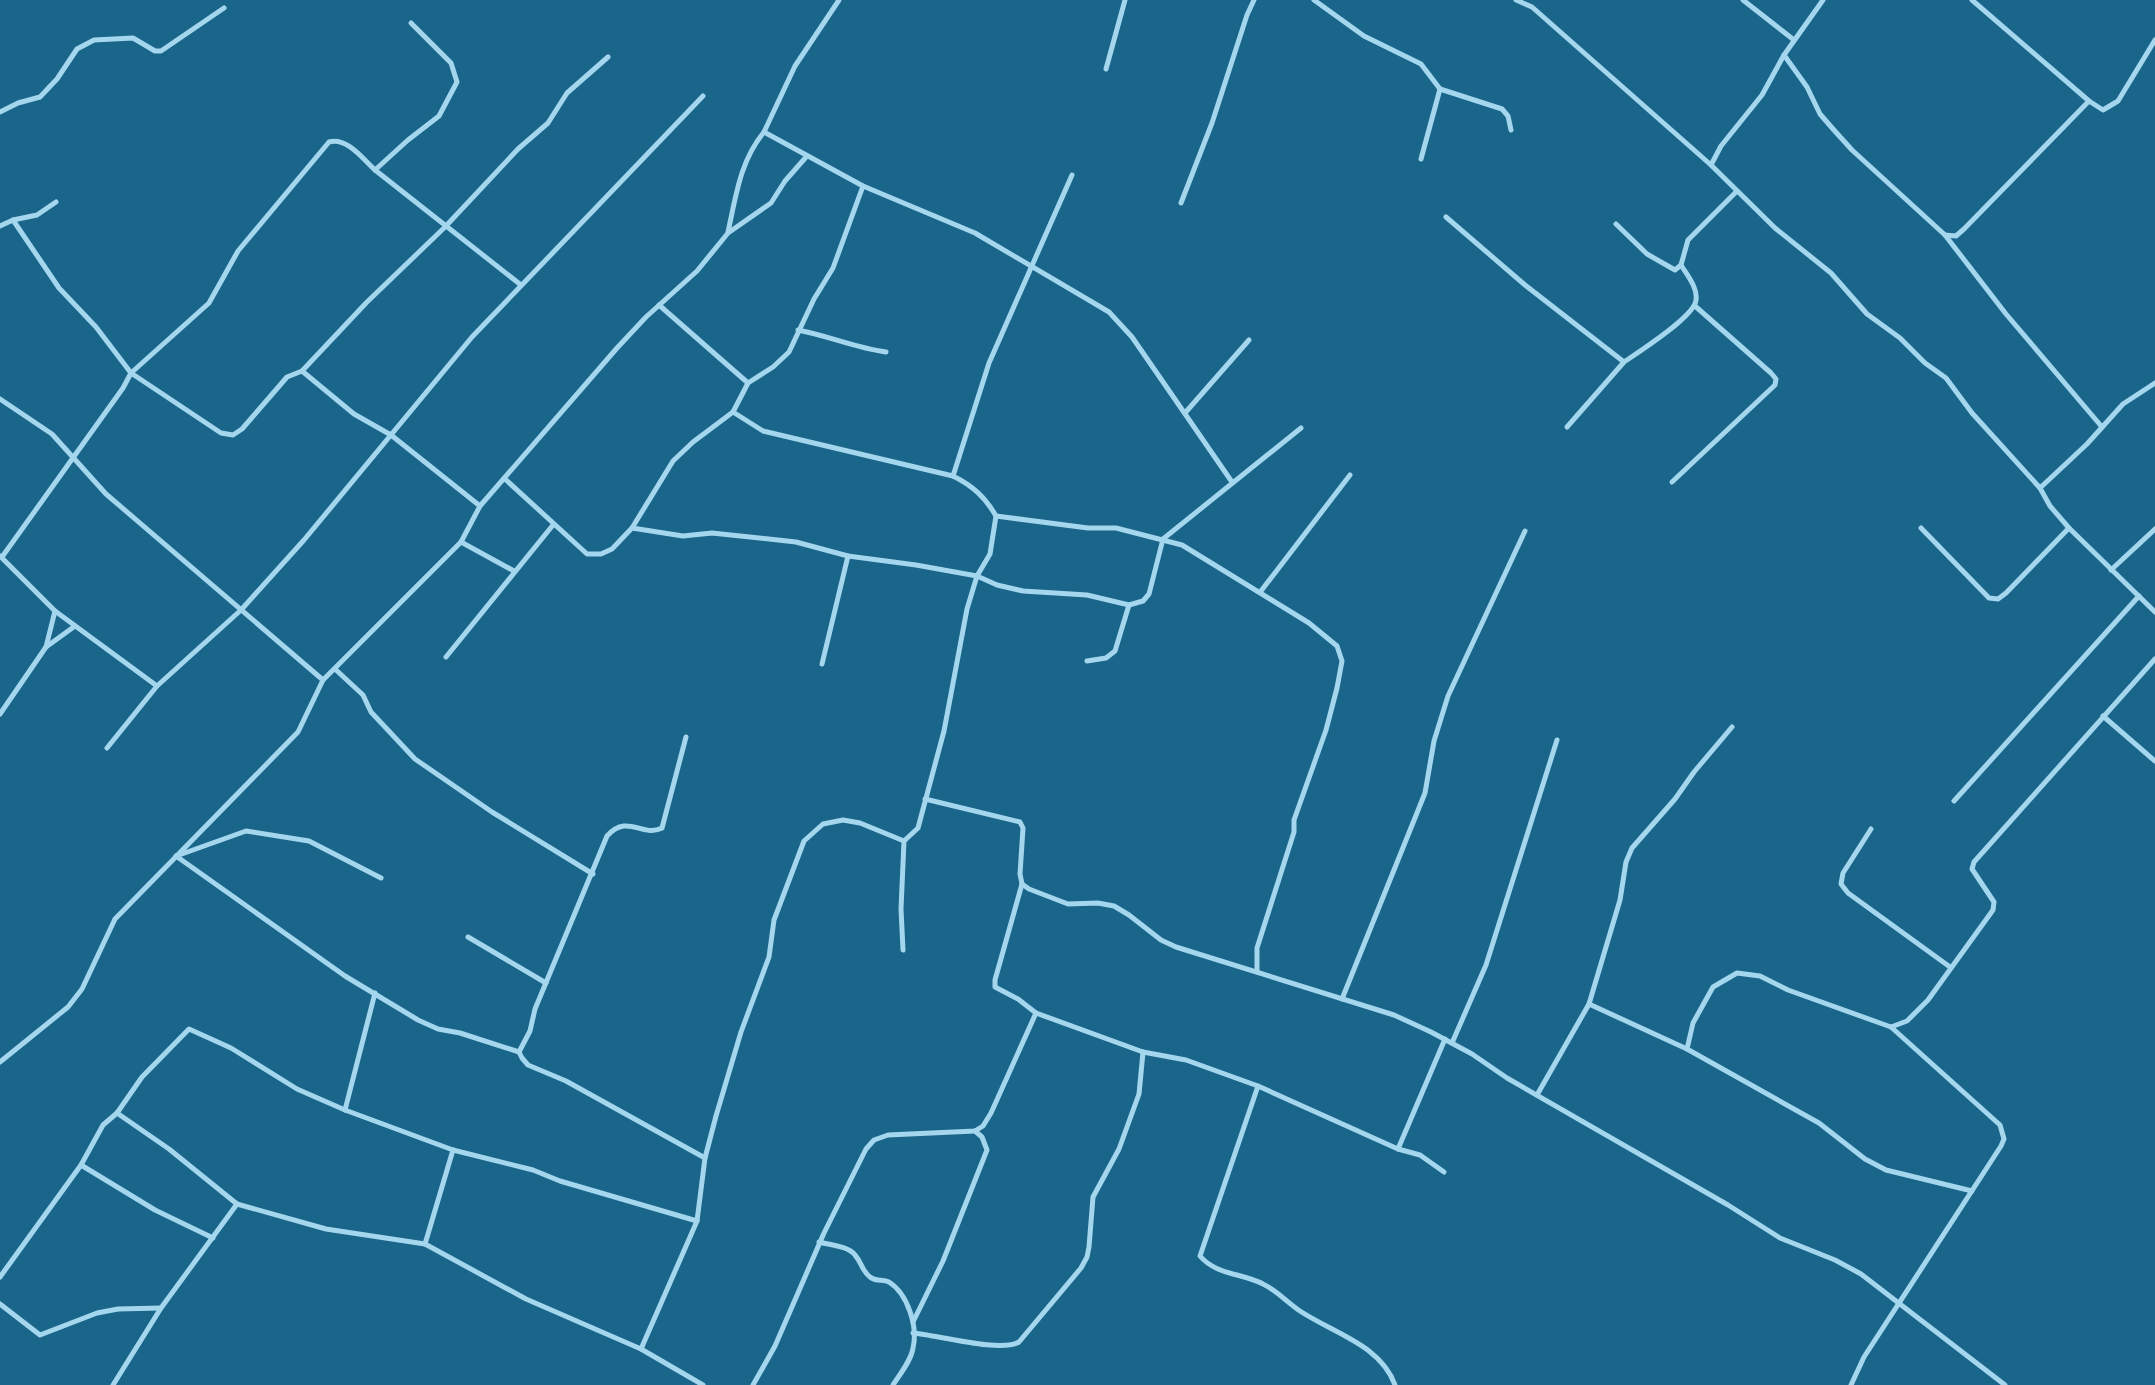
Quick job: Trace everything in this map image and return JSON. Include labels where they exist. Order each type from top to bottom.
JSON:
[{"type":"street","points":[[728,233],[743,165],[752,146],[764,132],[795,66],[839,0]]},
{"type":"street","points":[[1106,69],[1125,0]]},
{"type":"street","points":[[1181,203],[1212,122],[1246,15],[1254,0]]},
{"type":"street","points":[[1314,0],[1364,36],[1421,64],[1440,89],[1502,109],[1508,116],[1511,130]]},
{"type":"street","points":[[1516,0],[1532,7],[1711,165],[1775,228],[1836,278],[1867,314],[1900,338],[1925,363],[1946,378],[1972,413],[2040,488],[2050,506],[2068,528],[2155,612]]},
{"type":"street","points":[[1743,0],[1794,40]]},
{"type":"street","points":[[1711,165],[1721,146],[1762,95],[1784,55],[1823,0]]},
{"type":"street","points":[[1972,0],[2089,101],[2103,110],[2118,102],[2155,40]]},
{"type":"street","points":[[0,112],[18,103],[40,97],[57,79],[77,49],[94,40],[133,38],[155,51],[161,52],[224,8]]},
{"type":"street","points":[[375,170],[408,140],[439,116],[457,82],[451,63],[411,24]]},
{"type":"street","points":[[1784,55],[1807,87],[1820,114],[1852,150],[1945,234],[2006,314],[2102,427]]},
{"type":"street","points":[[13,220],[59,288],[96,327],[131,373],[221,433],[233,435],[242,428],[287,377],[302,371],[367,302],[445,227],[518,149],[548,123],[567,93],[608,57]]},
{"type":"street","points":[[1422,159],[1440,89]]},
{"type":"street","points":[[107,748],[157,686],[241,610],[340,499],[472,337],[703,96]]},
{"type":"street","points":[[1945,234],[1956,236],[1964,229],[2089,101]]},
{"type":"street","points":[[764,132],[863,186],[975,233],[1110,312],[1132,337],[1232,482]]},
{"type":"street","points":[[157,686],[55,611],[1,556],[131,373],[209,303],[238,251],[329,142],[342,142],[355,151],[375,170],[445,227],[521,285]]},
{"type":"street","points":[[0,1062],[68,1007],[82,989],[115,919],[298,732],[323,680],[461,542],[480,506],[617,348],[659,305],[697,271],[728,233],[771,203],[785,181],[807,156]]},
{"type":"street","points":[[953,476],[989,363],[1072,175]]},
{"type":"street","points":[[505,479],[553,525],[587,554],[601,554],[612,549],[632,528],[673,462],[693,442],[733,412],[748,382],[774,366],[789,352],[814,299],[833,268],[863,186]]},
{"type":"street","points":[[1616,224],[1647,254],[1675,270],[1681,265],[1688,240],[1737,191]]},
{"type":"street","points":[[0,226],[13,220],[38,215],[56,202]]},
{"type":"street","points":[[1446,217],[1525,285],[1624,362]]},
{"type":"street","points":[[1567,427],[1624,362],[1686,316],[1695,306],[1697,298],[1694,288],[1681,265]]},
{"type":"street","points":[[659,305],[748,382]]},
{"type":"street","points":[[1672,482],[1775,385],[1776,379],[1695,306]]},
{"type":"street","points":[[798,330],[834,338],[857,348],[886,352]]},
{"type":"street","points":[[1185,413],[1249,340]]},
{"type":"street","points":[[302,371],[354,414],[391,435],[480,506]]},
{"type":"street","points":[[2040,488],[2123,404],[2155,382]]},
{"type":"street","points":[[0,399],[37,422],[73,457],[106,494],[323,680]]},
{"type":"street","points":[[733,412],[763,431],[953,476],[972,486],[987,501],[996,516],[990,554],[977,576],[967,609],[944,731],[918,828],[904,841],[901,909],[903,950]]},
{"type":"street","points":[[632,528],[683,536],[712,533],[796,542],[848,556],[916,565],[977,576],[996,585],[1023,591],[1087,595],[1129,605],[1143,601],[1150,594],[1162,539],[1301,428]]},
{"type":"street","points":[[1261,591],[1350,474]]},
{"type":"street","points":[[996,516],[1088,528],[1116,528],[1182,545],[1261,591],[1309,623],[1337,646],[1342,661],[1326,730],[1294,820],[1294,832],[1257,948],[1257,972]]},
{"type":"street","points":[[446,657],[553,525]]},
{"type":"street","points":[[1921,528],[1989,598],[1998,599],[2068,528]]},
{"type":"street","points":[[2111,570],[2155,529]]},
{"type":"street","points":[[1342,999],[1425,793],[1434,741],[1448,696],[1525,531]]},
{"type":"street","points":[[461,542],[514,571]]},
{"type":"street","points":[[822,664],[848,556]]},
{"type":"street","points":[[1954,801],[2139,596]]},
{"type":"street","points":[[1087,661],[1106,658],[1115,651],[1129,605]]},
{"type":"street","points":[[46,647],[55,611]]},
{"type":"street","points":[[0,714],[46,647],[75,626]]},
{"type":"street","points":[[1891,1027],[1906,1021],[1928,1000],[1995,906],[1972,869],[1974,862],[2031,801],[2103,716],[2155,659]]},
{"type":"street","points":[[335,669],[363,695],[372,712],[416,759],[492,812],[593,874]]},
{"type":"street","points":[[2103,716],[2155,761]]},
{"type":"street","points":[[1537,1095],[1589,1004],[1620,900],[1626,862],[1632,848],[1670,805],[1732,727]]},
{"type":"street","points":[[519,1052],[530,1031],[535,1009],[608,836],[614,829],[623,825],[656,831],[662,828],[686,737]]},
{"type":"street","points":[[1452,1043],[1486,965],[1557,740]]},
{"type":"street","points":[[925,799],[1020,822],[1023,828],[1020,874],[1022,884],[995,980],[996,987],[1036,1012],[1143,1052],[1186,1060],[1258,1086],[1398,1149],[1420,1155],[1444,1172]]},
{"type":"street","points":[[641,1349],[697,1221],[705,1158],[741,1032],[769,957],[774,920],[804,841],[823,824],[843,820],[860,823],[904,841]]},
{"type":"street","points":[[1872,829],[1843,872],[1841,884],[1848,893],[1950,967]]},
{"type":"street","points":[[176,856],[246,830],[309,841],[380,878]]},
{"type":"street","points":[[176,856],[345,976],[438,1029],[460,1033],[519,1052],[528,1064],[566,1081],[705,1158]]},
{"type":"street","points":[[1022,884],[1029,889],[1068,904],[1098,903],[1114,906],[1161,940],[1394,1015],[1446,1039],[1537,1095],[1728,1205],[1764,1230],[1835,1260],[1861,1274],[2005,1385]]},
{"type":"street","points":[[468,937],[546,983]]},
{"type":"street","points":[[1687,1049],[1693,1023],[1713,987],[1737,973],[1760,976],[1788,990],[1891,1027],[2000,1125],[2004,1138],[2001,1146],[1864,1357],[1851,1385]]},
{"type":"street","points":[[344,1110],[375,993]]},
{"type":"street","points":[[1589,1004],[1687,1049],[1819,1123],[1865,1159],[1886,1170],[1972,1190]]},
{"type":"street","points":[[753,1385],[775,1346],[820,1242],[866,1150],[874,1140],[888,1134],[975,1131],[983,1126],[991,1113],[1036,1012]]},
{"type":"street","points":[[0,1276],[81,1165],[103,1125],[117,1113],[142,1076],[189,1029],[231,1048],[297,1089],[344,1110],[453,1150],[533,1170],[560,1181],[697,1221]]},
{"type":"street","points":[[1398,1149],[1446,1039]]},
{"type":"street","points":[[913,1333],[992,1346],[1013,1346],[1019,1342],[1081,1268],[1087,1257],[1089,1247],[1093,1197],[1119,1149],[1139,1094],[1143,1052]]},
{"type":"street","points":[[1258,1086],[1200,1256],[1212,1266],[1263,1284],[1308,1317],[1352,1339],[1380,1360],[1395,1385]]},
{"type":"street","points":[[117,1113],[169,1149],[237,1204],[326,1229],[424,1244],[526,1299],[641,1349],[703,1385]]},
{"type":"street","points":[[913,1322],[943,1261],[986,1150],[982,1137],[975,1131]]},
{"type":"street","points":[[424,1244],[453,1150]]},
{"type":"street","points":[[81,1165],[155,1210],[213,1238]]},
{"type":"street","points":[[113,1385],[161,1308],[237,1204]]},
{"type":"street","points":[[820,1242],[850,1252],[855,1256],[862,1270],[869,1277],[874,1280],[888,1282],[903,1299],[913,1322],[913,1348],[906,1366],[893,1385]]},
{"type":"street","points":[[0,1304],[40,1335],[97,1313],[118,1309],[161,1308]]}]
